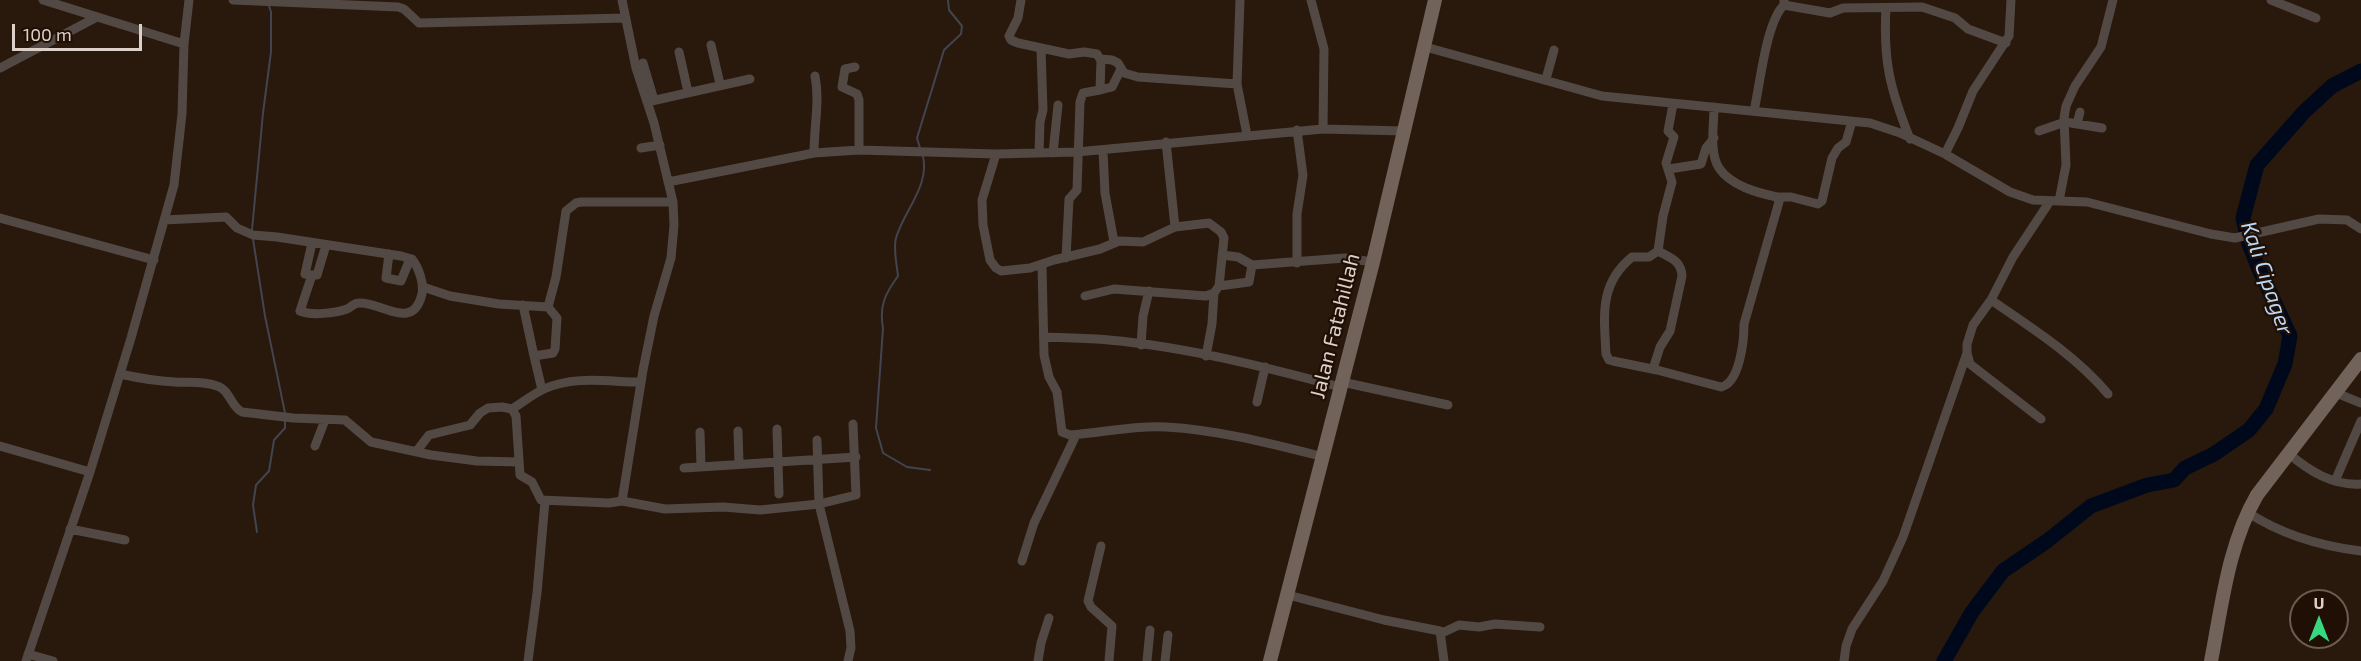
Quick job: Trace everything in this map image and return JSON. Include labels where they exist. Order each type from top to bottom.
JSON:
[{"type":"street","points":[[43,0],[184,44]]},
{"type":"street","points":[[53,661],[27,658],[90,472],[154,260],[174,185],[182,114],[184,44],[189,0]]},
{"type":"street","points":[[232,0],[398,7],[404,9],[419,23],[625,18]]},
{"type":"street","points":[[622,0],[636,68],[650,101]]},
{"type":"street","points":[[1021,0],[1018,18],[1009,36],[1011,40],[1069,54],[1097,54],[1101,60],[1100,90]]},
{"type":"street","points":[[1240,0],[1237,84],[1247,135]]},
{"type":"street","points":[[1311,0],[1324,49],[1323,129]]},
{"type":"street","name":"Jalan Fatahillah","points":[[1270,661],[1373,262],[1434,0]]},
{"type":"street","points":[[1945,154],[1973,91],[2006,43],[2011,26],[2011,0]]},
{"type":"street","points":[[2041,419],[1970,364],[1967,344],[1973,325],[1991,300],[2013,256],[2054,201],[2066,165],[2066,106],[2074,86],[2101,47],[2113,0]]},
{"type":"street","points":[[2271,0],[2316,18]]},
{"type":"street","points":[[1754,111],[1769,37],[1784,3],[1830,13],[1843,8],[1916,6],[1938,10],[1956,18],[1968,29],[2006,43]]},
{"type":"street","points":[[1886,8],[1886,66],[1895,102],[1914,140]]},
{"type":"street","points":[[0,68],[98,17]]},
{"type":"street","points":[[711,45],[720,84]]},
{"type":"street","points":[[1422,46],[1602,96],[1852,121],[1886,127],[1945,154],[2010,192],[2033,200],[2087,202],[2235,238],[2303,222],[2336,218],[2347,220],[2361,229]]},
{"type":"street","points":[[1039,153],[1042,110],[1041,49]]},
{"type":"street","points":[[1546,79],[1554,50]]},
{"type":"street","points":[[679,52],[688,92]]},
{"type":"street","points":[[1101,60],[1112,60],[1118,63],[1124,73],[1138,77],[1237,84]]},
{"type":"street","points":[[622,501],[641,382],[654,316],[671,258],[674,227],[673,202],[643,63]]},
{"type":"street","points":[[855,67],[845,69],[842,87],[857,94],[859,100],[859,150]]},
{"type":"street","points":[[1066,258],[1069,199],[1077,190],[1078,116],[1082,96],[1083,93],[1112,87],[1121,69]]},
{"type":"street","points":[[814,153],[814,127],[818,106],[815,76]]},
{"type":"street","points":[[650,101],[750,79]]},
{"type":"street","points":[[1673,104],[1668,129],[1674,136],[1666,163],[1670,169],[1672,182],[1663,216],[1658,251],[1649,257],[1633,256],[1625,263],[1607,291],[1604,307],[1607,357],[1613,361],[1721,387],[1732,382],[1745,335],[1744,324],[1779,207],[1777,197]]},
{"type":"street","points":[[1053,153],[1058,105]]},
{"type":"street","points":[[1714,107],[1714,138],[1718,167],[1726,175],[1755,193],[1791,197],[1814,203],[1822,201],[1832,158],[1838,148],[1846,142],[1852,121]]},
{"type":"street","points":[[2077,124],[2080,112]]},
{"type":"street","points":[[2040,131],[2065,122],[2102,128]]},
{"type":"street","points":[[1298,130],[1303,175],[1298,214],[1298,263]]},
{"type":"street","points":[[668,182],[814,153],[859,150],[996,154],[1053,153],[1103,151],[1166,142],[1298,130],[1403,130]]},
{"type":"street","points":[[1670,169],[1701,164],[1706,148],[1714,138]]},
{"type":"street","points":[[1166,142],[1174,227]]},
{"type":"street","points":[[641,148],[660,145]]},
{"type":"street","points":[[1103,151],[1105,193],[1114,242]]},
{"type":"street","points":[[996,154],[982,200],[983,225],[990,260],[1001,271],[1018,271],[1041,266],[1100,249],[1114,242],[1143,242],[1174,227],[1209,223],[1221,232],[1224,238],[1222,255],[1206,356]]},
{"type":"street","points":[[548,307],[556,277],[564,217],[571,206],[581,202],[673,202]]},
{"type":"street","points":[[164,220],[226,217],[237,228],[251,235],[277,237],[410,259],[418,270],[423,287],[418,308],[412,313],[362,303],[340,310],[304,313],[300,309],[312,275]]},
{"type":"street","points":[[0,218],[154,260]]},
{"type":"street","points":[[312,243],[305,274],[317,275],[326,245]]},
{"type":"street","points":[[1653,369],[1660,347],[1670,331],[1682,276],[1682,267],[1658,251]]},
{"type":"street","points":[[389,254],[386,278],[401,281],[410,259]]},
{"type":"street","points":[[1222,255],[1238,257],[1252,265],[1345,258],[1373,262]]},
{"type":"street","points":[[1085,296],[1114,289],[1206,296],[1216,289],[1249,282],[1252,265]]},
{"type":"street","points":[[1041,266],[1044,355],[1049,377],[1057,392],[1061,429],[1066,434],[1076,435],[1143,426],[1165,426],[1256,440],[1324,457]]},
{"type":"street","points":[[423,287],[450,296],[548,307],[556,318],[555,350],[553,353],[534,356]]},
{"type":"street","points":[[1141,345],[1143,316],[1149,291]]},
{"type":"street","points":[[1991,300],[2075,360],[2108,394]]},
{"type":"street","points":[[523,305],[542,390]]},
{"type":"street","points":[[1044,337],[1110,340],[1141,345],[1264,367],[1341,385],[1448,405]]},
{"type":"street","points":[[1844,661],[1852,629],[1883,581],[1904,537],[1967,353]]},
{"type":"street","points":[[2211,661],[2235,547],[2247,512],[2257,495],[2361,359]]},
{"type":"street","points":[[1257,402],[1264,367]]},
{"type":"street","points":[[120,374],[149,380],[198,382],[218,386],[224,389],[238,411],[285,417],[345,420],[371,442],[416,452],[477,461],[519,462]]},
{"type":"street","points":[[416,452],[429,435],[470,425],[488,408],[512,409],[542,390],[569,382],[593,380],[641,382]]},
{"type":"street","points":[[2334,392],[2361,403]]},
{"type":"street","points":[[512,409],[516,416],[520,476],[532,482],[537,495],[545,501],[609,503],[622,501],[665,510],[723,507],[760,510],[819,504],[856,495],[854,424]]},
{"type":"street","points":[[315,446],[325,420]]},
{"type":"street","points":[[2335,481],[2361,421]]},
{"type":"street","points":[[777,429],[779,494]]},
{"type":"street","points":[[738,431],[739,463]]},
{"type":"street","points":[[700,432],[701,465]]},
{"type":"street","points":[[1022,561],[1034,523],[1076,435]]},
{"type":"street","points":[[817,440],[819,504],[850,631],[851,648],[848,661]]},
{"type":"street","points":[[0,446],[90,472]]},
{"type":"street","points":[[2289,453],[2312,471],[2335,481],[2361,484]]},
{"type":"street","points":[[684,468],[701,465],[856,457]]},
{"type":"street","points":[[528,661],[545,501]]},
{"type":"street","points":[[2247,512],[2281,532],[2361,551]]},
{"type":"street","points":[[70,529],[125,540]]},
{"type":"street","points":[[1101,546],[1088,601],[1091,608],[1112,626],[1109,661]]},
{"type":"street","points":[[1288,595],[1442,633]]},
{"type":"street","points":[[1038,661],[1049,618]]},
{"type":"street","points":[[1442,633],[1459,625],[1479,627],[1495,624],[1540,627]]},
{"type":"street","points":[[1148,661],[1150,630]]},
{"type":"street","points":[[1442,633],[1444,661]]},
{"type":"street","points":[[1165,661],[1168,635]]},
{"type":"waterway","points":[[920,148],[917,138],[944,50],[961,34],[962,26],[949,10],[948,0]]},
{"type":"waterway","points":[[252,230],[271,52],[271,12],[268,3]]},
{"type":"waterway","name":"Kali Cipager","points":[[1944,661],[1972,612],[2003,571],[2047,541],[2091,506],[2147,485],[2174,480],[2185,468],[2214,454],[2249,430],[2266,409],[2285,364],[2290,336],[2249,244],[2243,218],[2257,165],[2304,112],[2332,86],[2361,71]]},
{"type":"waterway","points":[[922,153],[924,164],[920,186],[895,242],[898,276],[886,295],[883,307],[876,428],[883,453],[907,467],[930,470]]},
{"type":"waterway","points":[[253,239],[265,316],[285,413]]},
{"type":"waterway","points":[[257,532],[253,505],[256,485],[269,471],[274,440],[285,428],[285,419]]}]
